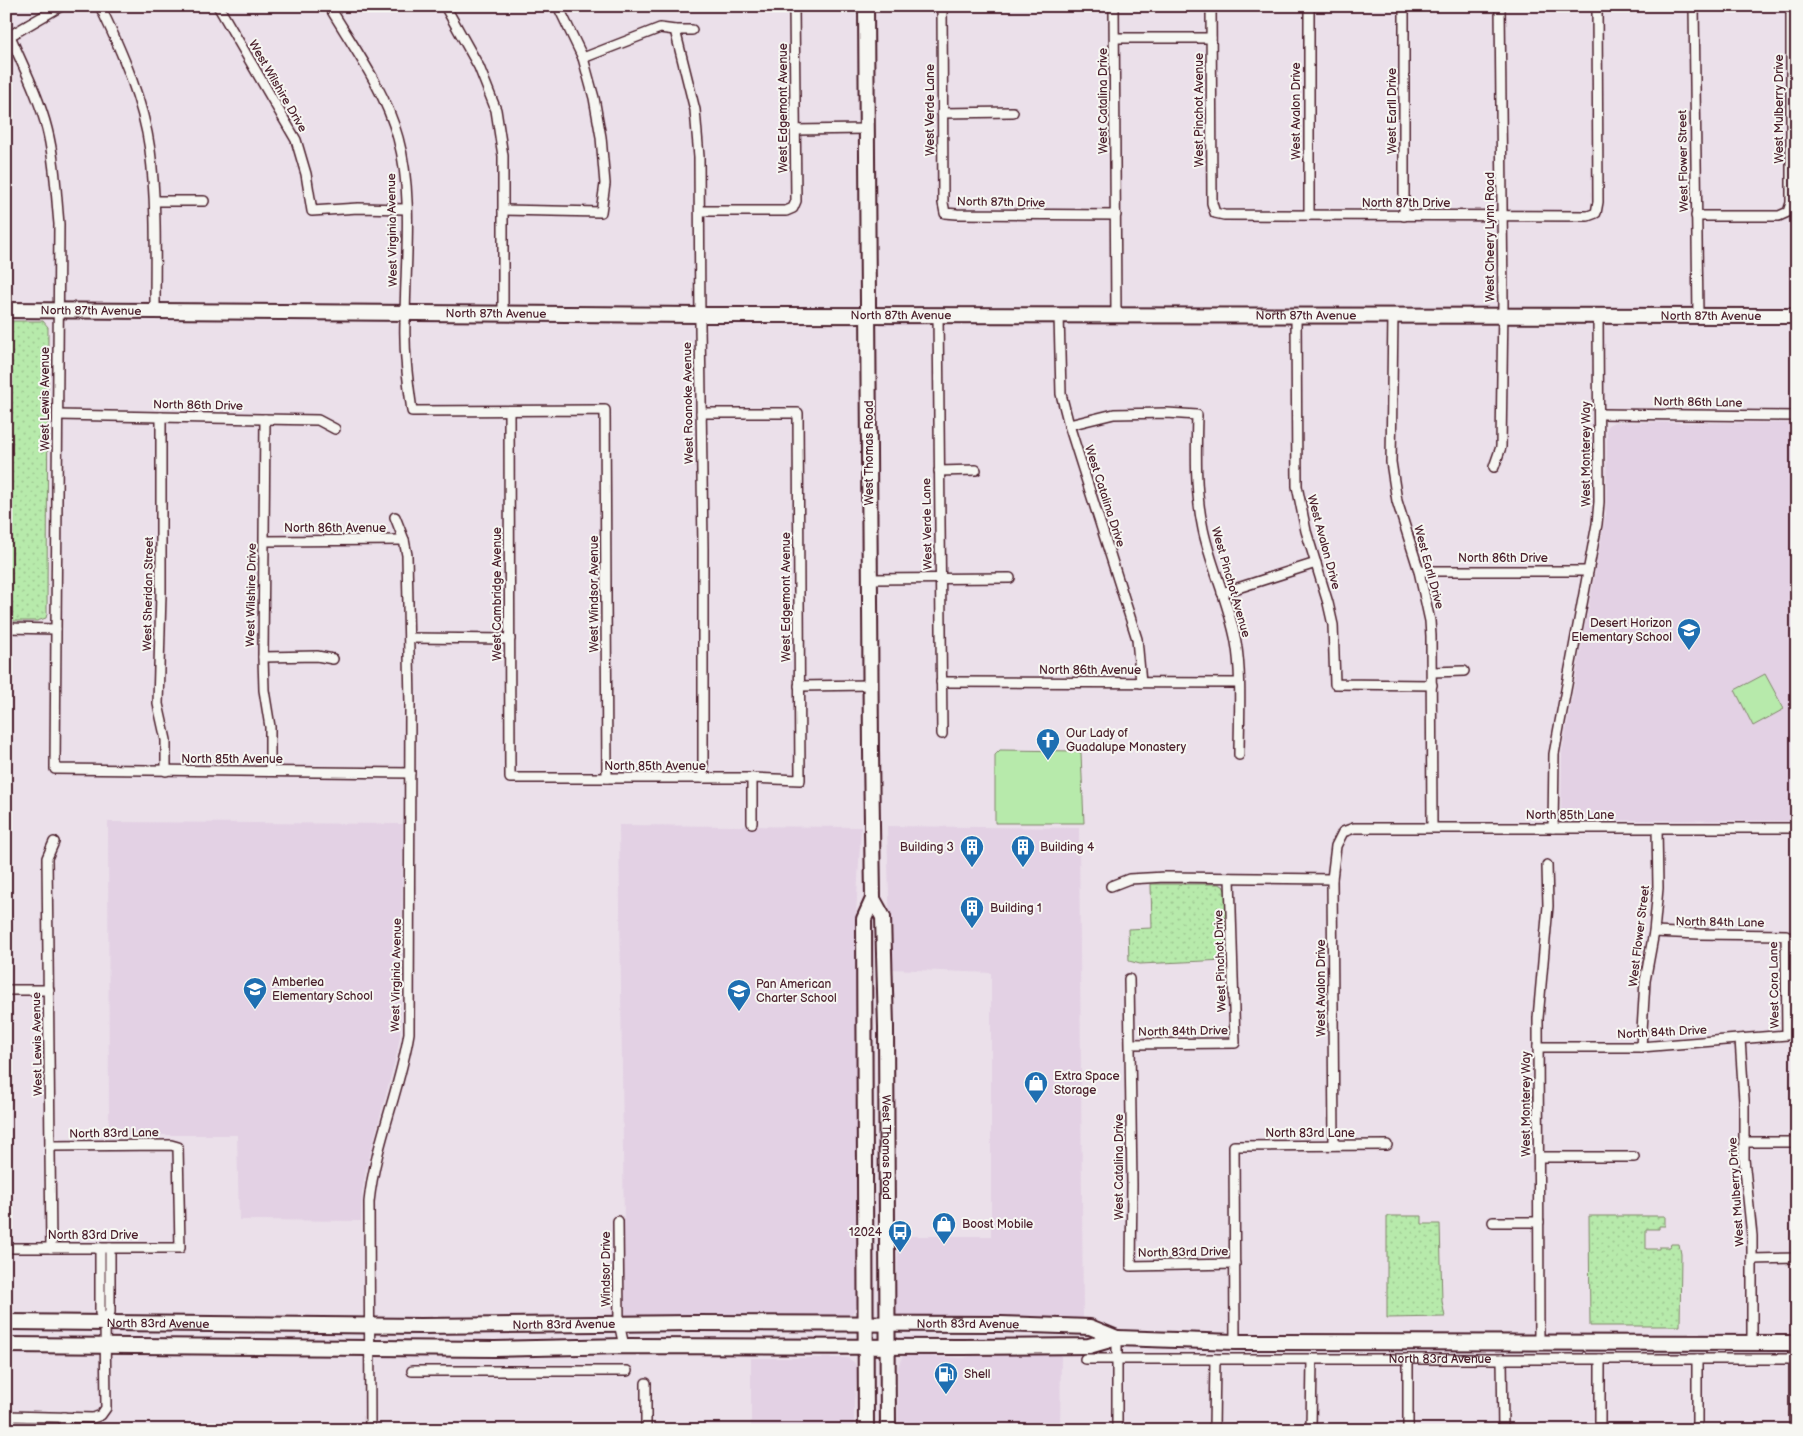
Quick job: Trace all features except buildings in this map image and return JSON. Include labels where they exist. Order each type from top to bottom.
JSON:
[{"type":"main road","name":"West Thomas Road","points":[[866,6],[873,899],[864,918],[866,1430]]},
{"type":"main road","name":"North 87th Avenue","points":[[6,310],[700,315],[1797,316]]},
{"type":"main road","name":"West Thomas Road","points":[[873,899],[883,917],[888,1430]]},
{"type":"main road","points":[[864,1102],[886,1102]]},
{"type":"main road","name":"North 83rd Avenue","points":[[6,1322],[369,1325],[619,1323],[1001,1324],[1090,1327],[1117,1338]]},
{"type":"main road","name":"North 83rd Avenue","points":[[6,1345],[495,1349],[624,1346],[887,1348],[1089,1346],[1117,1338],[1235,1342],[1795,1343]]},
{"type":"street","points":[[8,37],[61,6]]},
{"type":"street","points":[[100,6],[118,42],[138,97],[150,149],[154,201],[155,311]]},
{"type":"street","name":"West Wilshire Drive","points":[[218,6],[296,140],[306,174],[312,211],[358,208],[406,209]]},
{"type":"street","name":"West Virginia Avenue","points":[[329,6],[376,85],[398,137],[403,164],[406,209],[405,351],[412,411],[509,411]]},
{"type":"street","points":[[445,6],[479,67],[496,110],[503,156],[503,313]]},
{"type":"street","points":[[503,210],[601,212],[605,184],[601,137],[594,98],[583,58],[558,6]]},
{"type":"street","name":"West Edgemont Avenue","points":[[700,211],[786,211],[793,208],[796,201],[794,6]]},
{"type":"street","name":"West Verde Lane","points":[[942,6],[943,203],[945,213]]},
{"type":"street","name":"West Catalina Drive","points":[[1114,6],[1116,315]]},
{"type":"street","name":"West Pinchot Avenue","points":[[1211,6],[1212,203],[1215,213]]},
{"type":"street","name":"West Avalon Drive","points":[[1308,6],[1309,215]]},
{"type":"street","name":"West Earll Drive","points":[[1404,6],[1404,216]]},
{"type":"street","name":"West Cheery Lynn Road","points":[[1494,467],[1501,447],[1503,315],[1500,6]]},
{"type":"street","name":"North 87th Drive","points":[[1215,213],[1224,215],[1588,216],[1596,212],[1598,202],[1597,6]]},
{"type":"street","name":"West Flower Street","points":[[1694,6],[1698,316]]},
{"type":"street","name":"West Mulberry Drive","points":[[1696,216],[1779,216],[1788,212],[1791,203],[1791,6]]},
{"type":"street","points":[[583,58],[660,28],[692,30]]},
{"type":"street","name":"West Roanoke Avenue","points":[[675,30],[695,110],[699,157],[703,778]]},
{"type":"street","name":"West Lewis Avenue","points":[[8,37],[31,84],[47,129],[55,179],[59,224],[55,769]]},
{"type":"street","points":[[1115,38],[1211,38]]},
{"type":"street","points":[[942,113],[1013,112]]},
{"type":"street","points":[[795,130],[866,129]]},
{"type":"street","points":[[154,201],[204,201]]},
{"type":"street","name":"North 87th Drive","points":[[945,213],[1116,215]]},
{"type":"street","name":"West Verde Lane","points":[[938,314],[942,734]]},
{"type":"street","name":"West Catalina Drive","points":[[1059,315],[1061,394],[1069,425],[1137,639],[1142,683]]},
{"type":"street","name":"West Avalon Drive","points":[[1296,315],[1297,486],[1300,505],[1333,625],[1335,684],[1432,685]]},
{"type":"street","name":"West Earll Drive","points":[[1393,316],[1391,462],[1397,501],[1419,571],[1430,621],[1432,672],[1432,827]]},
{"type":"street","name":"West Monterey Way","points":[[1553,828],[1554,754],[1599,502],[1598,316]]},
{"type":"street","name":"West Windsor Avenue","points":[[509,411],[605,410],[607,778]]},
{"type":"street","name":"West Cambridge Avenue","points":[[509,411],[510,778]]},
{"type":"street","name":"West Edgemont Avenue","points":[[701,413],[798,413],[800,780]]},
{"type":"street","name":"West Pinchot Avenue","points":[[1069,425],[1114,414],[1167,413],[1197,415],[1196,455],[1203,529],[1236,643],[1239,683],[1239,756]]},
{"type":"street","name":"North 86th Lane","points":[[1599,414],[1797,416]]},
{"type":"street","name":"North 86th Drive","points":[[58,415],[318,420],[335,428]]},
{"type":"street","name":"West Sheridan Street","points":[[161,417],[161,593],[158,704],[166,740],[166,771]]},
{"type":"street","name":"West Wilshire Drive","points":[[265,419],[263,656],[264,690],[270,726],[270,772]]},
{"type":"street","points":[[939,471],[976,470]]},
{"type":"street","name":"West Virginia Avenue","points":[[370,1430],[369,1202],[371,1178],[409,1033],[410,772],[407,555],[404,540],[395,517]]},
{"type":"street","name":"North 86th Avenue","points":[[265,541],[404,540]]},
{"type":"street","points":[[1222,593],[1316,563]]},
{"type":"street","name":"North 86th Drive","points":[[1419,571],[1588,571]]},
{"type":"street","points":[[870,579],[1010,578]]},
{"type":"street","points":[[6,628],[56,629]]},
{"type":"street","points":[[409,638],[510,639]]},
{"type":"street","points":[[263,656],[317,656],[333,659]]},
{"type":"street","points":[[1432,672],[1464,671]]},
{"type":"street","name":"North 86th Avenue","points":[[941,682],[1239,683]]},
{"type":"street","points":[[799,686],[871,685]]},
{"type":"street","name":"North 85th Avenue","points":[[55,769],[410,772]]},
{"type":"street","name":"North 85th Avenue","points":[[510,778],[752,778],[800,780]]},
{"type":"street","points":[[752,778],[752,823]]},
{"type":"street","name":"North 85th Lane","points":[[1343,832],[1354,828],[1432,827],[1797,828]]},
{"type":"street","name":"West Flower Street","points":[[1641,1047],[1645,982],[1654,932],[1658,888],[1657,828]]},
{"type":"street","name":"West Avalon Drive","points":[[1334,1145],[1332,879],[1336,846],[1343,832]]},
{"type":"street","name":"West Lewis Avenue","points":[[51,1248],[47,858],[54,842]]},
{"type":"street","name":"West Monterey Way","points":[[1539,1344],[1538,1018],[1548,906],[1546,865]]},
{"type":"street","points":[[1110,886],[1129,879],[1165,877],[1332,879]]},
{"type":"street","name":"West Pinchot Drive","points":[[1230,878],[1235,1043]]},
{"type":"street","name":"North 84th Lane","points":[[1654,932],[1786,935]]},
{"type":"street","name":"West Cora Lane","points":[[1786,935],[1787,1035]]},
{"type":"street","name":"West Catalina Drive","points":[[1129,979],[1132,1184],[1130,1266]]},
{"type":"street","points":[[6,990],[49,990]]},
{"type":"street","name":"North 84th Drive","points":[[1538,1047],[1641,1047],[1787,1035]]},
{"type":"street","name":"West Mulberry Drive","points":[[1740,1039],[1744,1100],[1744,1142],[1752,1236],[1752,1343]]},
{"type":"street","name":"North 84th Drive","points":[[1131,1044],[1235,1043]]},
{"type":"street","points":[[1744,1142],[1797,1142]]},
{"type":"street","name":"North 83rd Lane","points":[[50,1146],[171,1145],[178,1147],[180,1248]]},
{"type":"street","name":"North 83rd Lane","points":[[1235,1264],[1234,1146],[1387,1145]]},
{"type":"street","points":[[1539,1157],[1634,1157]]},
{"type":"street","name":"Windsor Drive","points":[[618,1221],[619,1323],[624,1346]]},
{"type":"street","points":[[1493,1222],[1539,1222]]},
{"type":"street","name":"North 83rd Drive","points":[[6,1248],[180,1248]]},
{"type":"street","points":[[100,1248],[100,1313],[105,1322]]},
{"type":"street","points":[[6,1416],[93,1418],[101,1415],[106,1408],[105,1322],[110,1312],[110,1248]]},
{"type":"street","points":[[1752,1258],[1797,1258]]},
{"type":"street","points":[[1235,1264],[1235,1342]]},
{"type":"street","name":"North 83rd Drive","points":[[1130,1266],[1235,1264]]},
{"type":"street","points":[[100,1282],[110,1282]]},
{"type":"street","points":[[1117,1338],[1117,1430]]},
{"type":"street","points":[[1794,1425],[1795,1343]]},
{"type":"street","name":"North 83rd Avenue","points":[[1085,1360],[1794,1360]]},
{"type":"street","points":[[1214,1430],[1215,1360]]},
{"type":"street","points":[[1311,1430],[1312,1360]]},
{"type":"street","points":[[1408,1360],[1408,1430]]},
{"type":"street","points":[[1502,1360],[1503,1430]]},
{"type":"street","points":[[1600,1360],[1600,1430]]},
{"type":"street","points":[[1696,1360],[1697,1430]]},
{"type":"street","points":[[412,1371],[627,1371]]},
{"type":"street","points":[[646,1383],[646,1430]]},
{"type":"street","points":[[64,1417],[64,1430]]},
{"type":"shaded area","name":"Desert Horizon Elementary School","points":[[1614,422],[1797,423],[1797,821],[1562,819],[1562,752],[1606,513],[1607,429],[1608,425]]},
{"type":"shaded area","name":"Amberlea Elementary School","points":[[108,822],[403,824],[400,1036],[366,1170],[362,1194],[361,1221],[239,1220],[237,1135],[109,1135]]},
{"type":"shaded area","name":"Pan American Charter School","points":[[619,825],[861,827],[856,915],[857,1302],[855,1310],[850,1316],[625,1315]]},
{"type":"shaded area","points":[[887,826],[1079,828],[1083,1319],[901,1317],[894,1308],[899,1236],[991,1236],[991,973],[891,969]]},
{"type":"shaded area","points":[[909,1353],[963,1358],[976,1355],[1061,1353],[1060,1430],[898,1430],[898,1367],[902,1357]]},
{"type":"shaded area","points":[[751,1358],[847,1358],[854,1362],[858,1370],[854,1401],[854,1430],[751,1430]]},
{"type":"green space","points":[[6,321],[43,321],[48,327],[47,614],[46,618],[37,621],[6,621]]},
{"type":"green space","points":[[1765,674],[1784,709],[1753,726],[1735,690]]},
{"type":"green space","points":[[1000,750],[1077,751],[1081,753],[1084,823],[995,823],[995,755]]},
{"type":"green space","points":[[1151,884],[1219,884],[1223,886],[1226,892],[1226,960],[1140,964],[1129,961],[1128,929],[1152,928]]},
{"type":"green space","points":[[1387,1216],[1422,1216],[1422,1224],[1440,1224],[1442,1301],[1445,1317],[1387,1318]]},
{"type":"green space","points":[[1589,1216],[1665,1216],[1665,1226],[1659,1226],[1659,1229],[1646,1229],[1646,1249],[1659,1249],[1659,1247],[1670,1247],[1671,1244],[1679,1244],[1681,1254],[1680,1326],[1590,1326]]},
{"type":"place","name":"Desert Horizon Elementary School","points":[[1689,651]]},
{"type":"place","name":"Our Lady of Guadalupe Monastery","points":[[1048,761]]},
{"type":"place","name":"Building 3","points":[[972,868]]},
{"type":"place","name":"Building 4","points":[[1023,868]]},
{"type":"place","name":"Building 1","points":[[972,929]]},
{"type":"place","name":"Amberlea Elementary School","points":[[255,1010]]},
{"type":"place","name":"Pan American Charter School","points":[[739,1012]]},
{"type":"place","name":"Extra Space Storage","points":[[1036,1104]]},
{"type":"place","name":"Boost Mobile","points":[[944,1245]]},
{"type":"place","name":"12024","points":[[900,1253]]},
{"type":"place","name":"Shell","points":[[946,1395]]}]
